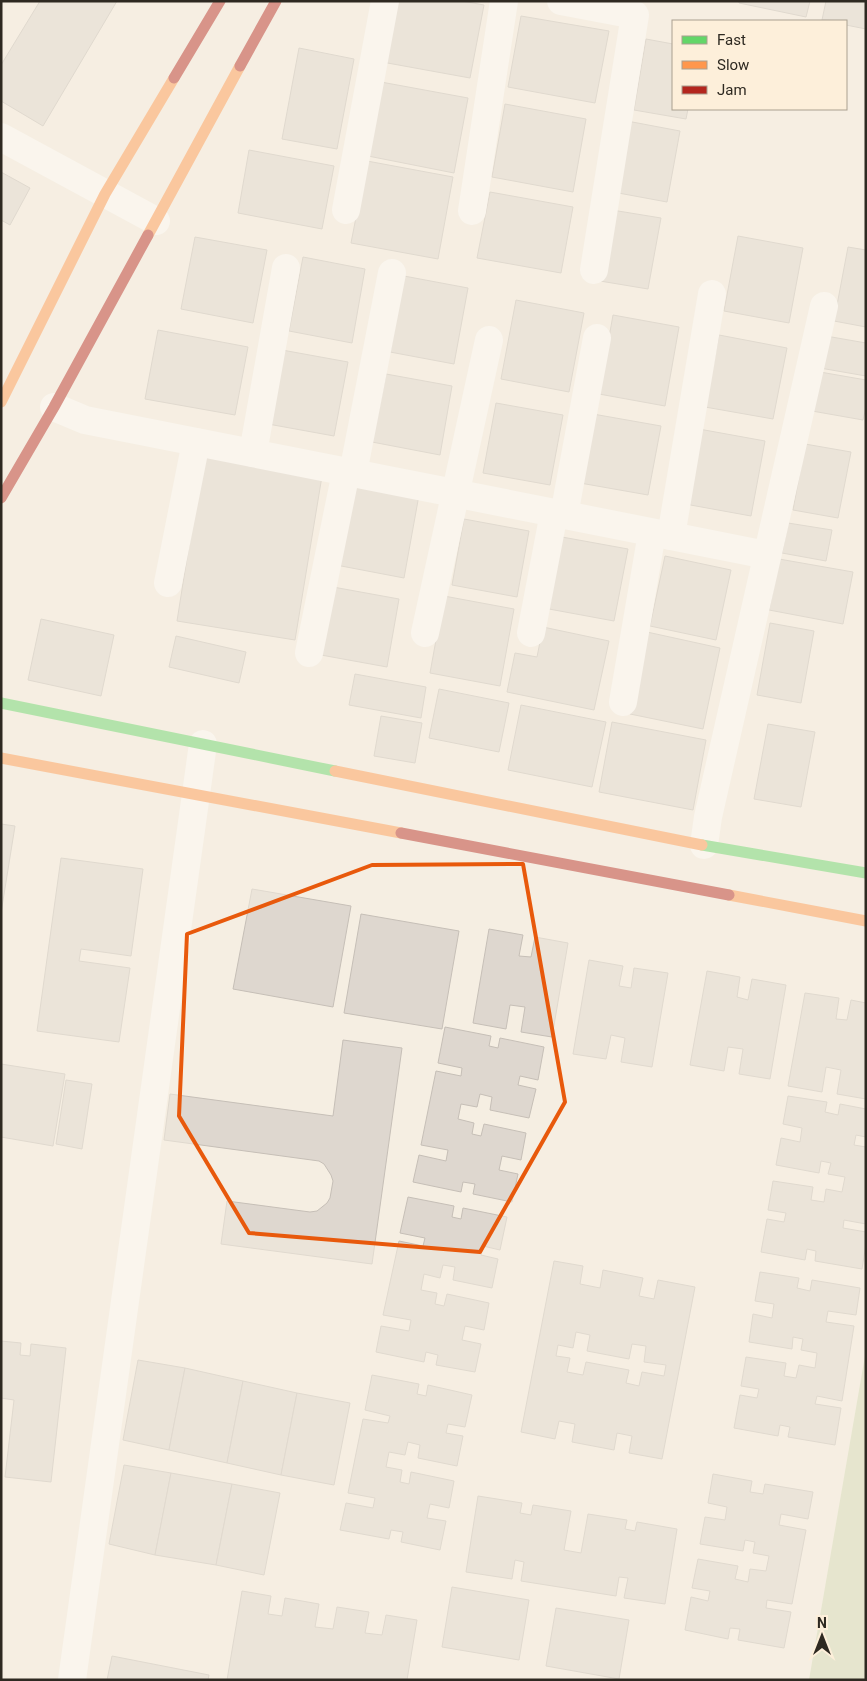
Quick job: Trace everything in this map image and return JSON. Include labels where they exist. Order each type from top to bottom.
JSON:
[{"type":"street","points":[[1,402],[105,194],[220,1]]},
{"type":"street","points":[[1,498],[54,407],[276,1]]},
{"type":"street","points":[[346,210],[385,1]]},
{"type":"street","points":[[472,211],[504,1]]},
{"type":"street","points":[[560,1],[635,15],[594,270]]},
{"type":"street","points":[[1,137],[156,221]]},
{"type":"street","points":[[252,453],[286,268]]},
{"type":"street","points":[[309,653],[350,473],[392,273]]},
{"type":"street","points":[[623,702],[712,294]]},
{"type":"street","points":[[704,845],[708,817],[824,306]]},
{"type":"street","points":[[531,633],[597,338]]},
{"type":"street","points":[[425,633],[489,340]]},
{"type":"street","points":[[54,407],[86,420],[767,555]]},
{"type":"street","points":[[168,584],[196,442]]},
{"type":"street","points":[[1,704],[704,845],[866,873]]},
{"type":"street","points":[[72,1680],[203,744]]},
{"type":"street","points":[[1,758],[866,921]]},
{"type":"highlighted area","points":[[523,864],[565,1102],[480,1252],[249,1233],[179,1116],[187,934],[372,865]]},
{"type":"green space","points":[[866,1350],[866,1680],[809,1680]]},
{"type":"building","points":[[40,1],[117,1],[43,126],[1,101],[1,65]]},
{"type":"building","points":[[394,1],[462,1],[484,5],[470,78],[382,62]]},
{"type":"building","points":[[739,1],[810,1],[806,17],[739,3]]},
{"type":"building","points":[[826,1],[866,1],[866,29],[847,25],[847,20],[822,20]]},
{"type":"building","points":[[521,16],[609,31],[595,103],[508,87]]},
{"type":"building","points":[[646,39],[672,44],[672,110],[688,110],[686,119],[634,110]]},
{"type":"building","points":[[299,48],[354,59],[337,149],[282,139]]},
{"type":"building","points":[[381,82],[468,98],[454,173],[368,156]]},
{"type":"building","points":[[505,104],[586,119],[573,192],[492,177]]},
{"type":"building","points":[[627,121],[680,131],[667,202],[613,192]]},
{"type":"building","points":[[249,150],[334,166],[322,229],[238,213]]},
{"type":"building","points":[[367,161],[453,177],[438,259],[351,243]]},
{"type":"building","points":[[1,172],[30,188],[10,225],[1,220]]},
{"type":"building","points":[[490,192],[573,207],[561,273],[477,258]]},
{"type":"building","points":[[612,210],[661,218],[648,289],[600,281]]},
{"type":"building","points":[[738,236],[803,248],[789,323],[724,311]]},
{"type":"building","points":[[195,237],[267,250],[253,323],[181,309]]},
{"type":"building","points":[[848,247],[866,250],[866,327],[834,321]]},
{"type":"building","points":[[303,257],[365,269],[352,343],[289,331]]},
{"type":"building","points":[[404,276],[468,288],[454,364],[390,352]]},
{"type":"building","points":[[516,300],[584,313],[569,392],[501,379]]},
{"type":"building","points":[[613,315],[679,327],[665,406],[599,394]]},
{"type":"building","points":[[158,330],[248,347],[235,415],[145,399]]},
{"type":"building","points":[[719,335],[787,348],[773,419],[705,407]]},
{"type":"building","points":[[826,336],[866,343],[866,376],[820,368]]},
{"type":"building","points":[[282,350],[348,362],[334,436],[268,424]]},
{"type":"building","points":[[820,372],[866,380],[866,407],[863,420],[812,411]]},
{"type":"building","points":[[386,374],[452,386],[440,455],[372,442]]},
{"type":"building","points":[[496,403],[563,415],[550,485],[483,473]]},
{"type":"building","points":[[593,414],[661,426],[648,495],[580,483]]},
{"type":"building","points":[[699,429],[765,441],[751,516],[685,504]]},
{"type":"building","points":[[805,444],[851,452],[838,518],[793,510]]},
{"type":"building","points":[[204,451],[323,470],[295,640],[177,621]]},
{"type":"building","points":[[351,483],[419,495],[404,578],[336,565]]},
{"type":"building","points":[[464,519],[529,531],[517,597],[452,585]]},
{"type":"building","points":[[788,523],[832,530],[826,561],[782,553]]},
{"type":"building","points":[[562,537],[628,549],[614,621],[549,609]]},
{"type":"building","points":[[665,556],[731,570],[716,640],[650,626]]},
{"type":"building","points":[[779,559],[853,572],[843,624],[769,610]]},
{"type":"building","points":[[333,587],[399,599],[387,667],[321,655]]},
{"type":"building","points":[[444,596],[514,609],[500,686],[430,673]]},
{"type":"building","points":[[41,619],[114,635],[101,696],[28,680]]},
{"type":"building","points":[[770,623],[814,631],[801,703],[757,695]]},
{"type":"building","points":[[543,627],[609,641],[594,710],[507,692],[515,653],[537,657]]},
{"type":"building","points":[[647,632],[720,648],[703,729],[630,714]]},
{"type":"building","points":[[176,636],[246,652],[239,683],[169,667]]},
{"type":"building","points":[[355,674],[426,687],[421,718],[349,705]]},
{"type":"building","points":[[439,689],[509,703],[499,752],[429,738]]},
{"type":"building","points":[[521,705],[606,722],[592,787],[508,770]]},
{"type":"building","points":[[381,716],[422,723],[415,763],[374,756]]},
{"type":"building","points":[[612,722],[706,740],[693,810],[599,792]]},
{"type":"building","points":[[768,724],[815,732],[801,807],[754,799]]},
{"type":"building","points":[[1,824],[15,826],[1,913]]},
{"type":"building","points":[[61,858],[143,869],[131,956],[81,949],[79,961],[130,968],[119,1042],[37,1031]]},
{"type":"building","points":[[252,889],[351,906],[333,1007],[233,989]]},
{"type":"building","points":[[361,914],[459,931],[442,1029],[344,1013]]},
{"type":"building","points":[[489,929],[523,935],[519,956],[531,957],[535,937],[568,943],[552,1037],[521,1032],[525,1007],[510,1005],[506,1029],[473,1023]]},
{"type":"building","points":[[589,960],[623,966],[619,986],[631,988],[634,968],[668,973],[652,1067],[621,1062],[625,1038],[611,1035],[606,1059],[573,1054]]},
{"type":"building","points":[[707,971],[740,977],[737,997],[748,1000],[752,979],[786,985],[770,1079],[739,1074],[743,1049],[728,1047],[724,1071],[690,1065]]},
{"type":"building","points":[[805,993],[839,998],[836,1019],[847,1020],[851,1000],[866,1003],[866,1099],[837,1094],[841,1070],[826,1067],[822,1092],[788,1086]]},
{"type":"building","points":[[445,1027],[491,1036],[489,1046],[498,1048],[500,1038],[544,1047],[538,1080],[520,1076],[518,1085],[536,1089],[529,1118],[490,1110],[492,1097],[480,1094],[477,1107],[461,1104],[458,1119],[474,1123],[472,1134],[481,1136],[484,1124],[526,1133],[521,1160],[502,1156],[499,1170],[518,1174],[512,1202],[473,1194],[475,1184],[463,1182],[461,1192],[413,1182],[419,1155],[446,1161],[448,1150],[421,1145],[436,1071],[461,1076],[462,1068],[438,1063]]},
{"type":"building","points":[[343,1040],[402,1048],[372,1264],[221,1244],[227,1201],[310,1212],[317,1211],[330,1198],[333,1181],[331,1175],[324,1164],[319,1161],[164,1140],[170,1094],[333,1116]]},
{"type":"building","points":[[1,1064],[65,1074],[53,1146],[1,1137]]},
{"type":"building","points":[[66,1080],[92,1084],[82,1149],[56,1144]]},
{"type":"building","points":[[788,1096],[827,1102],[825,1112],[838,1115],[840,1104],[866,1109],[866,1137],[856,1135],[854,1145],[866,1147],[866,1224],[844,1220],[843,1228],[866,1232],[862,1269],[815,1261],[816,1251],[807,1249],[805,1260],[761,1252],[767,1219],[784,1222],[786,1213],[768,1210],[773,1181],[813,1187],[811,1200],[824,1202],[826,1189],[842,1192],[845,1177],[828,1174],[831,1163],[821,1161],[819,1173],[776,1165],[781,1138],[800,1142],[802,1128],[783,1124]]},
{"type":"building","points":[[408,1197],[454,1206],[452,1217],[461,1219],[463,1208],[507,1217],[500,1250],[483,1246],[481,1255],[498,1259],[492,1288],[453,1280],[455,1267],[443,1265],[440,1278],[424,1274],[421,1290],[437,1293],[435,1304],[444,1306],[447,1294],[489,1303],[484,1330],[465,1326],[462,1340],[481,1344],[475,1372],[436,1365],[438,1355],[426,1352],[424,1362],[376,1352],[381,1326],[409,1331],[411,1320],[383,1315],[399,1241],[423,1246],[425,1238],[400,1233]]},
{"type":"building","points":[[554,1261],[583,1266],[580,1284],[600,1288],[603,1270],[643,1278],[639,1296],[654,1299],[658,1280],[695,1287],[662,1459],[629,1453],[632,1436],[617,1433],[614,1450],[572,1442],[575,1424],[559,1421],[555,1439],[521,1432]],"holes":[[[576,1332],[590,1335],[587,1351],[629,1359],[632,1344],[646,1346],[644,1362],[666,1365],[664,1376],[642,1372],[639,1386],[626,1383],[629,1370],[586,1362],[583,1375],[567,1372],[570,1358],[556,1356],[558,1345],[573,1348]]]},
{"type":"building","points":[[760,1272],[799,1278],[797,1288],[810,1291],[812,1280],[860,1288],[856,1315],[828,1311],[826,1322],[854,1326],[842,1401],[817,1396],[815,1404],[841,1408],[835,1445],[788,1437],[790,1427],[780,1425],[778,1436],[734,1428],[740,1395],[757,1398],[759,1389],[741,1386],[746,1357],[786,1363],[784,1376],[796,1378],[799,1365],[815,1368],[817,1353],[801,1350],[803,1339],[793,1337],[792,1349],[749,1342],[753,1314],[772,1318],[774,1304],[755,1301]]},
{"type":"building","points":[[1,1341],[21,1343],[20,1355],[30,1356],[31,1344],[66,1348],[51,1482],[5,1477],[14,1400],[1,1398]]},
{"type":"building","points":[[138,1360],[185,1368],[169,1450],[123,1440]]},
{"type":"building","points":[[185,1368],[243,1381],[227,1463],[169,1450]]},
{"type":"building","points":[[372,1375],[419,1384],[417,1394],[426,1396],[428,1385],[472,1395],[465,1427],[448,1424],[446,1433],[463,1436],[457,1466],[418,1458],[420,1445],[408,1442],[405,1455],[389,1452],[386,1467],[402,1470],[400,1482],[409,1484],[411,1472],[454,1481],[449,1508],[430,1504],[427,1518],[446,1521],[440,1550],[401,1542],[403,1532],[391,1530],[389,1539],[340,1530],[346,1503],[373,1508],[375,1498],[348,1493],[363,1419],[388,1423],[390,1416],[365,1410]]},
{"type":"building","points":[[243,1381],[297,1393],[281,1475],[227,1463]]},
{"type":"building","points":[[297,1393],[350,1403],[334,1485],[281,1475]]},
{"type":"building","points":[[124,1465],[171,1473],[155,1555],[109,1544]]},
{"type":"building","points":[[171,1473],[232,1484],[216,1565],[155,1555]]},
{"type":"building","points":[[713,1474],[752,1481],[750,1492],[763,1494],[765,1484],[813,1492],[808,1519],[781,1514],[779,1525],[806,1530],[792,1604],[767,1600],[766,1608],[791,1612],[784,1648],[738,1640],[740,1629],[730,1628],[728,1639],[685,1630],[691,1597],[708,1601],[710,1591],[692,1588],[698,1559],[738,1566],[735,1579],[748,1582],[750,1569],[766,1571],[769,1556],[753,1553],[755,1542],[745,1540],[743,1551],[700,1544],[705,1517],[725,1520],[727,1507],[708,1503]]},
{"type":"building","points":[[232,1484],[280,1493],[264,1575],[216,1565]]},
{"type":"building","points":[[478,1496],[522,1503],[520,1513],[531,1515],[533,1505],[571,1511],[564,1550],[581,1553],[588,1514],[627,1520],[625,1529],[635,1531],[637,1522],[677,1529],[665,1604],[624,1598],[628,1578],[619,1577],[616,1596],[521,1581],[524,1562],[515,1560],[512,1579],[466,1572]]},
{"type":"building","points":[[452,1587],[529,1600],[519,1660],[442,1647]]},
{"type":"building","points":[[242,1591],[271,1596],[268,1614],[282,1616],[285,1598],[319,1604],[315,1627],[333,1629],[337,1607],[369,1612],[365,1633],[382,1635],[386,1615],[417,1620],[407,1680],[227,1680]]},
{"type":"building","points":[[556,1608],[629,1620],[619,1679],[546,1666]]},
{"type":"building","points":[[112,1656],[209,1675],[208,1680],[107,1680]]},
{"type":"traffic: fast","points":[[1,703],[335,771]]},
{"type":"traffic: fast","points":[[702,845],[866,873]]},
{"type":"traffic: slow","points":[[148,235],[240,66]]},
{"type":"traffic: slow","points":[[1,402],[105,194],[174,78]]},
{"type":"traffic: slow","points":[[1,758],[401,833]]},
{"type":"traffic: slow","points":[[335,771],[702,845]]},
{"type":"traffic: slow","points":[[729,895],[866,921]]},
{"type":"traffic: jam","points":[[174,78],[220,1]]},
{"type":"traffic: jam","points":[[240,66],[276,1]]},
{"type":"traffic: jam","points":[[1,498],[54,407],[148,235]]},
{"type":"traffic: jam","points":[[401,833],[729,895]]}]
